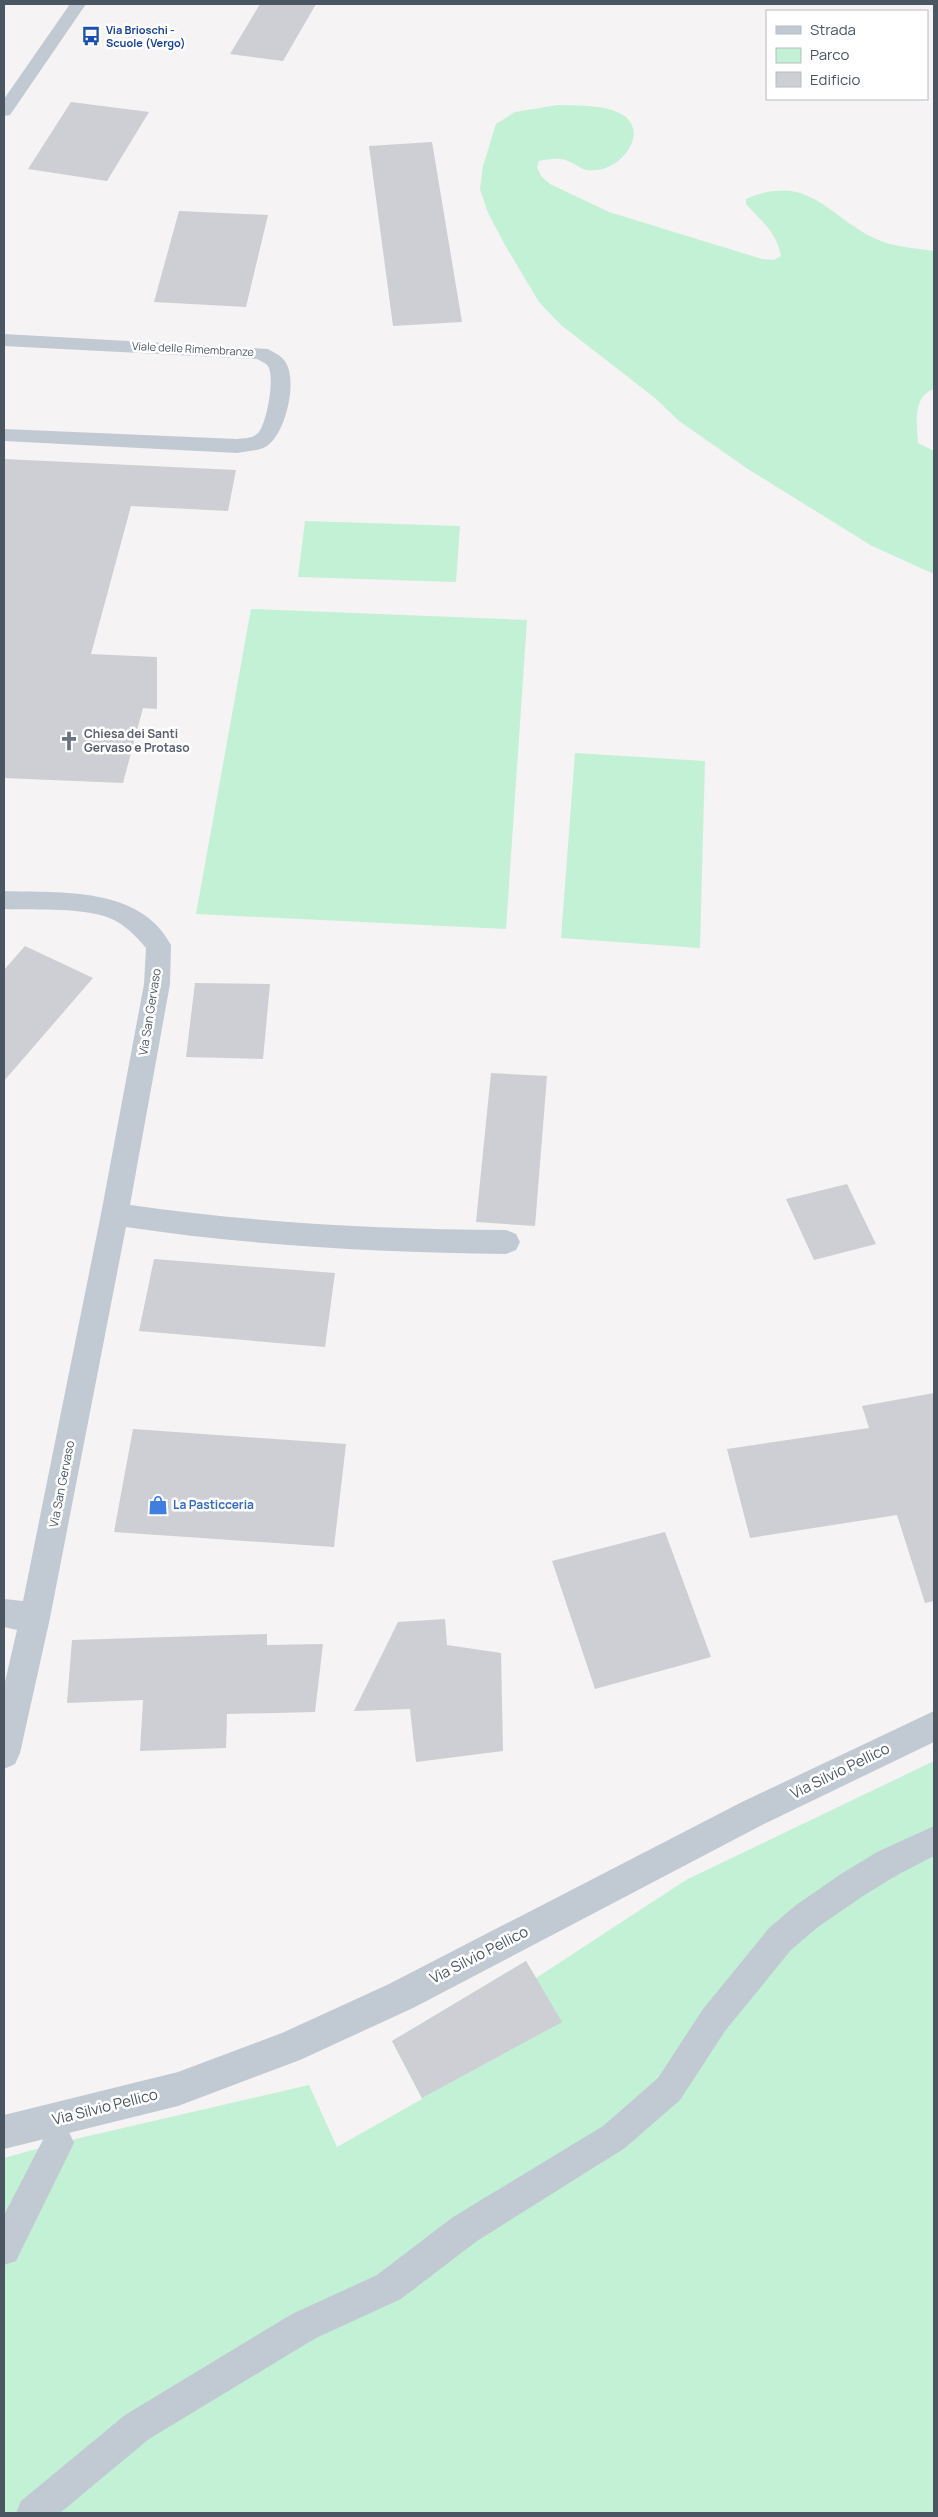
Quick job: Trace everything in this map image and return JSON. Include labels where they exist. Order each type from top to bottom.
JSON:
[{"type":"street","points":[[4,111],[78,4]]},
{"type":"street","name":"Viale delle Rimembranze","points":[[4,340],[261,353],[276,362],[282,378],[274,420],[268,435],[258,443],[237,446],[4,435]]},
{"type":"street","name":"Via San Gervaso","points":[[4,900],[87,906],[116,911],[139,923],[159,944],[157,984],[115,1214],[35,1618],[4,1753]]},
{"type":"street","points":[[115,1214],[176,1224],[250,1232],[420,1241],[506,1242]]},
{"type":"street","points":[[4,1613],[35,1618]]},
{"type":"street","name":"Via Silvio Pellico","points":[[4,2132],[178,2089],[288,2048],[401,1996],[751,1814],[934,1726]]},
{"type":"lane","points":[[33,2513],[138,2427],[304,2326],[389,2287],[464,2230],[614,2137],[669,2089],[714,2020],[780,1939],[807,1916],[852,1885],[888,1863],[934,1841]]},
{"type":"lane","points":[[4,2249],[58,2143]]},
{"type":"green space","points":[[558,105],[591,106],[608,109],[623,115],[630,122],[633,138],[630,146],[618,161],[610,166],[602,169],[587,170],[566,160],[555,159],[539,161],[537,167],[541,176],[550,184],[609,212],[762,259],[774,260],[781,256],[776,240],[768,228],[746,204],[746,199],[767,192],[786,190],[801,193],[816,200],[858,229],[881,241],[903,247],[934,251],[934,389],[922,398],[917,412],[917,420],[918,443],[934,451],[934,574],[872,546],[748,469],[679,421],[655,398],[561,325],[539,302],[488,213],[480,189],[483,166],[496,124],[515,112]]},
{"type":"green space","points":[[305,521],[460,526],[456,582],[298,577]]},
{"type":"green space","points":[[251,609],[527,620],[506,929],[196,914]]},
{"type":"green space","points":[[575,753],[705,761],[700,948],[561,938]]},
{"type":"green space","points":[[934,1761],[934,2513],[4,2513],[4,2158],[58,2143],[309,2085],[337,2147],[422,2099],[392,2041],[526,1961],[536,1978],[686,1880]]},
{"type":"building","points":[[260,4],[316,4],[283,61],[230,54]]},
{"type":"building","points":[[71,102],[149,112],[107,181],[28,169]]},
{"type":"building","points":[[432,142],[462,322],[393,326],[369,146]]},
{"type":"building","points":[[179,211],[268,215],[246,307],[154,302]]},
{"type":"building","points":[[4,459],[236,470],[228,511],[131,506],[91,654],[157,657],[157,709],[143,708],[123,783],[4,778]]},
{"type":"building","points":[[25,946],[93,978],[4,1081],[4,970]]},
{"type":"building","points":[[195,983],[270,984],[263,1059],[186,1057]]},
{"type":"building","points":[[491,1073],[547,1076],[535,1226],[476,1222]]},
{"type":"building","points":[[847,1184],[876,1244],[814,1260],[786,1199]]},
{"type":"building","points":[[154,1259],[335,1273],[325,1347],[139,1331]]},
{"type":"building","points":[[934,1393],[934,1601],[925,1603],[897,1515],[750,1538],[727,1449],[869,1428],[862,1406]]},
{"type":"building","points":[[133,1429],[346,1444],[334,1547],[114,1532]]},
{"type":"building","points":[[665,1532],[711,1657],[595,1689],[552,1561]]},
{"type":"building","points":[[445,1619],[447,1645],[501,1653],[503,1751],[416,1762],[410,1709],[354,1711],[398,1622]]},
{"type":"building","points":[[267,1634],[267,1645],[323,1644],[315,1712],[227,1714],[226,1748],[140,1751],[143,1700],[67,1703],[72,1640]]},
{"type":"building","points":[[526,1961],[562,2022],[422,2098],[392,2041]]},
{"type":"place","name":"Via Brioschi - Scuole (Vergo)","points":[[91,36]]},
{"type":"place","name":"Chiesa dei Santi Gervaso e Protaso","points":[[69,741]]},
{"type":"place","name":"La Pasticceria","points":[[158,1505]]}]
